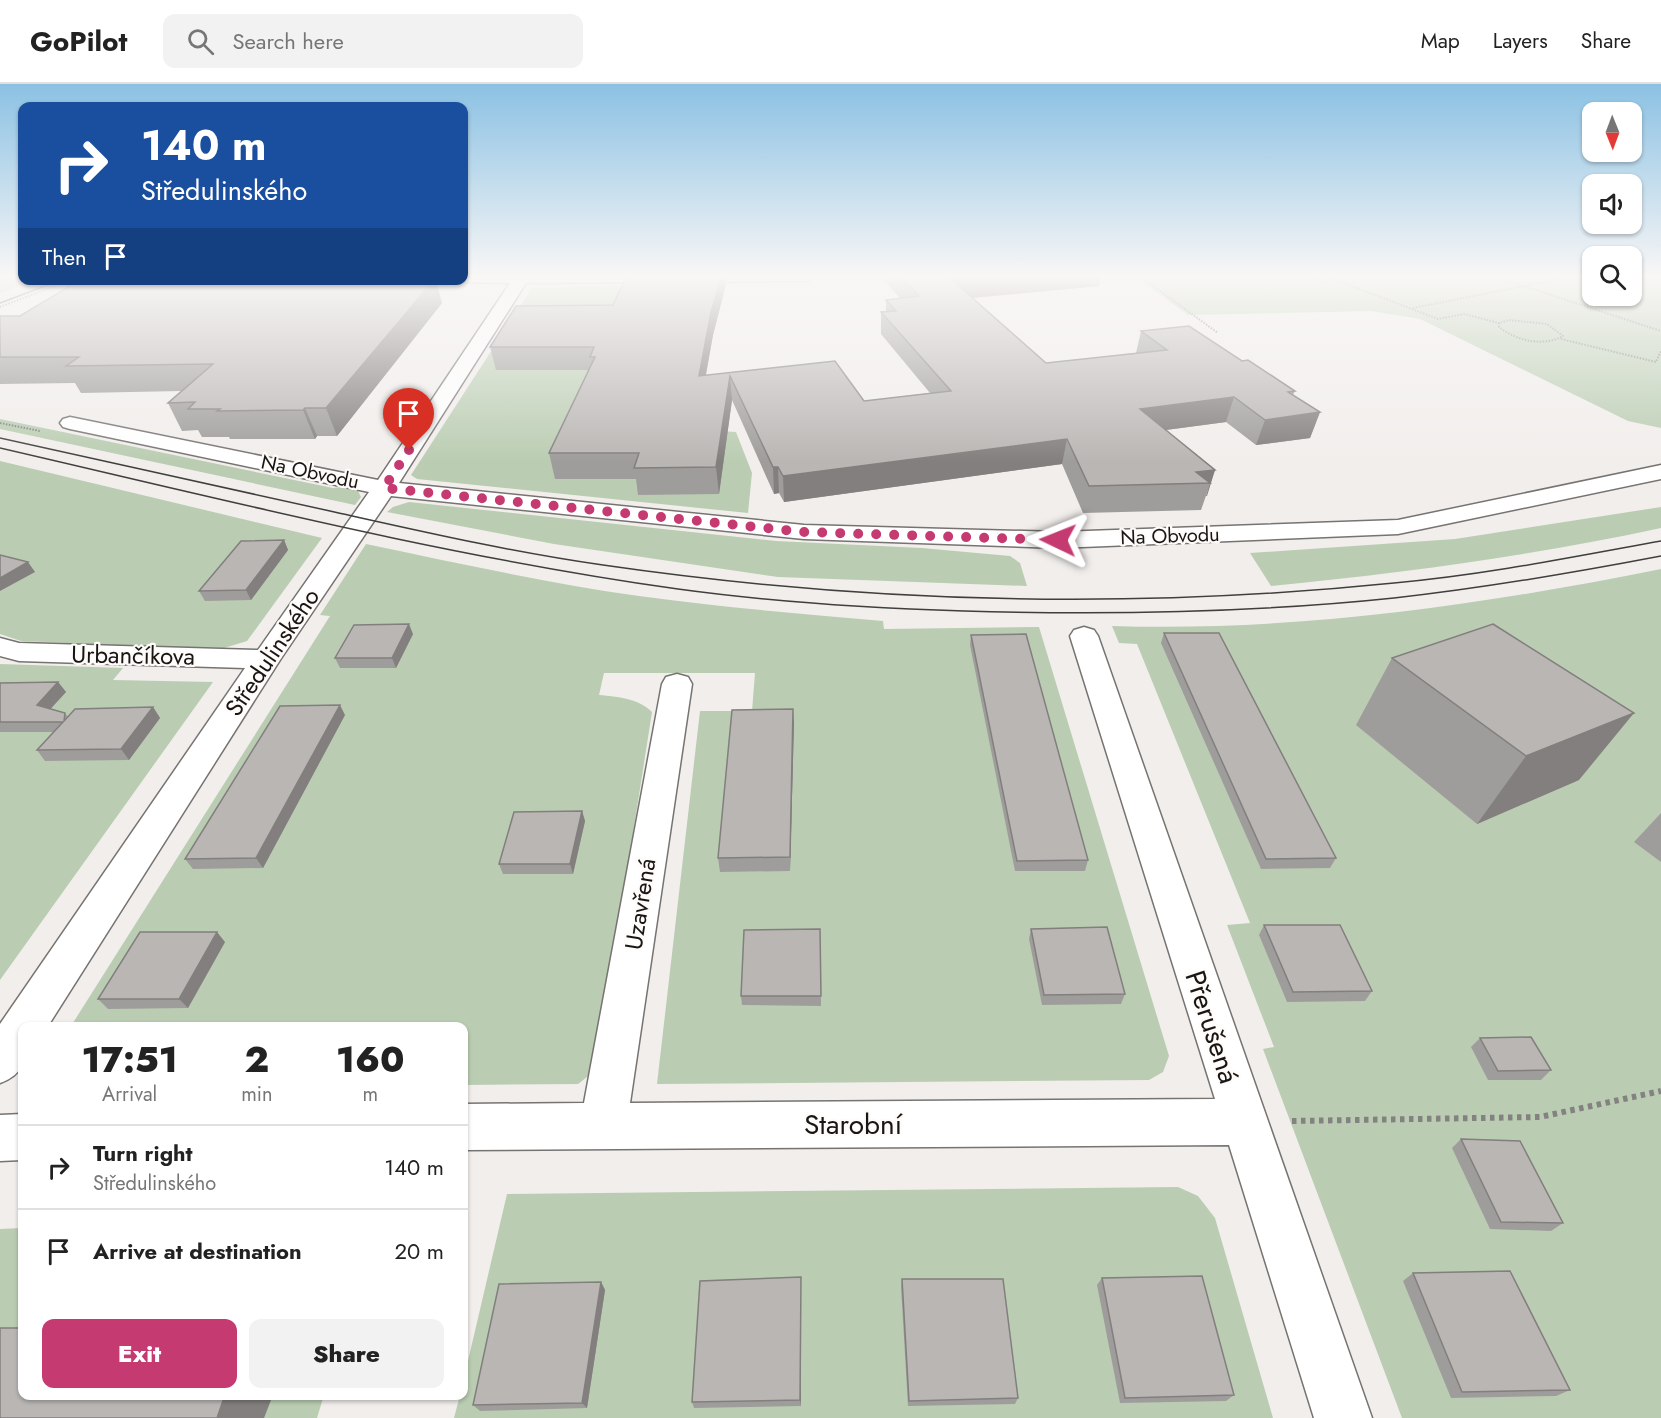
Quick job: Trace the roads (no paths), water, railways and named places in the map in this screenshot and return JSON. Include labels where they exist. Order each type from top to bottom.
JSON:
[{"type":"street","name":"Středulinského","points":[[26,1022],[266,658],[384,488],[483,337]]},
{"type":"street","name":"Na Obvodu","points":[[70,423],[384,488],[804,532],[1058,540],[1398,527],[1661,472]]},
{"type":"street","name":"Přerušená","points":[[1084,636],[1243,1122],[1343,1418]]},
{"type":"street","name":"Urbančíkova","points":[[0,647],[19,652],[266,658]]},
{"type":"street","name":"Uzavřená","points":[[603,1125],[677,684]]},
{"type":"street","name":"Středulinského","points":[[0,1062],[18,1035]]},
{"type":"street","name":"Starobní","points":[[468,1127],[1243,1122]]},
{"type":"street","points":[[0,1138],[18,1137]]},
{"type":"tram line","points":[[0,438],[534,554],[701,578],[899,595],[1097,599],[1295,592],[1461,575],[1661,541]]},
{"type":"tram line","points":[[0,448],[338,526],[507,561],[678,589],[749,598],[856,606],[1071,613],[1179,612],[1287,607],[1461,590],[1661,556]]}]
